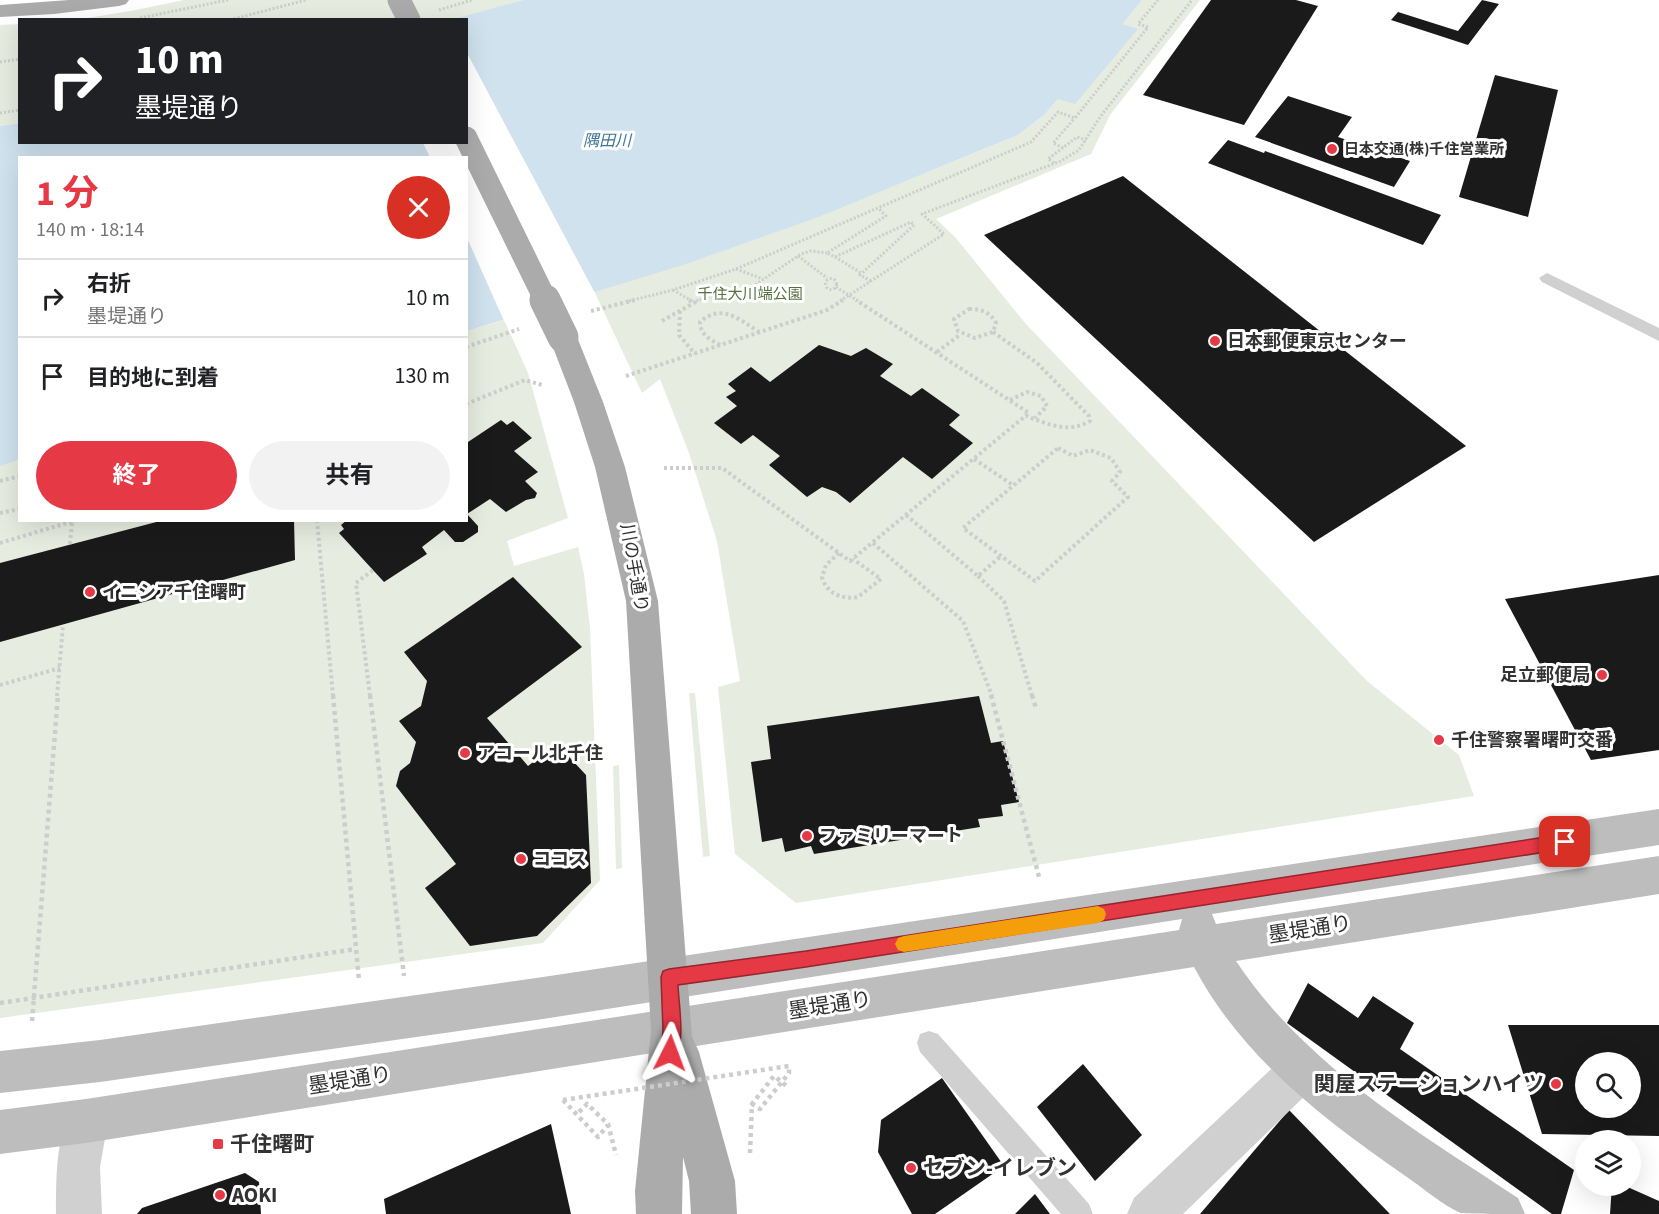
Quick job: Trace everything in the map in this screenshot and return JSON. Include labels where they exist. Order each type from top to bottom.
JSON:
[{"type":"main road","points":[[0,11],[54,8],[119,0]]},
{"type":"main road","points":[[399,0],[408,18]]},
{"type":"main road","name":"川の手通り","points":[[468,142],[579,374],[607,451],[628,531],[642,602],[672,1030],[658,1191],[659,1214]]},
{"type":"main road","points":[[0,1072],[415,1016],[669,977],[806,959],[1659,827]]},
{"type":"main road","name":"墨堤通り","points":[[0,1132],[86,1121],[1659,875]]},
{"type":"main road","points":[[1189,900],[1204,946],[1228,984],[1256,1024],[1300,1071],[1362,1120],[1502,1214]]},
{"type":"main road","name":"川の手通り","points":[[672,1030],[712,1181],[714,1214]]},
{"type":"street","points":[[1150,1214],[1300,1071]]},
{"type":"street","points":[[79,1214],[78,1167],[86,1121]]},
{"type":"lane","points":[[1547,278],[1659,335]]},
{"type":"lane","points":[[929,1043],[1078,1214]]},
{"type":"path","points":[[144,18],[228,0]]},
{"type":"path","points":[[238,18],[306,0]]},
{"type":"path","points":[[1063,148],[1053,143],[1148,27],[1138,24],[1158,0]]},
{"type":"path","points":[[626,376],[827,310],[944,234],[922,214],[1054,163],[1079,150],[1100,117],[1192,0]]},
{"type":"path","points":[[0,63],[18,59]]},
{"type":"path","points":[[0,113],[18,110]]},
{"type":"path","points":[[589,311],[673,290],[736,269],[1031,142],[1058,112],[1075,118]]},
{"type":"path","points":[[1054,163],[1048,159],[1077,138],[1086,141]]},
{"type":"path","points":[[827,253],[886,216],[878,208]]},
{"type":"path","points":[[835,258],[911,222],[914,225],[861,273]]},
{"type":"path","points":[[662,321],[693,302],[720,294],[737,297],[798,256],[811,251],[827,253],[872,281]]},
{"type":"path","points":[[798,256],[826,278]]},
{"type":"path","points":[[736,269],[764,279]]},
{"type":"path","points":[[663,468],[722,468],[850,561],[1029,413],[836,287]]},
{"type":"path","points":[[673,290],[693,302]]},
{"type":"path","points":[[681,309],[676,328],[685,345],[695,354]]},
{"type":"path","points":[[969,309],[989,314],[996,323],[993,332],[983,338],[961,334],[955,328],[954,319],[969,309]]},
{"type":"path","points":[[720,345],[701,334],[700,330],[700,322],[706,315],[714,312],[728,312],[759,333]]},
{"type":"path","points":[[468,346],[523,328]]},
{"type":"path","points":[[993,332],[1036,363],[1089,416],[1089,421],[1083,426],[1072,429],[1026,416]]},
{"type":"path","points":[[937,352],[961,334]]},
{"type":"path","points":[[468,402],[525,380],[542,385]]},
{"type":"path","points":[[1010,400],[1023,392],[1032,391],[1040,394],[1045,398],[1047,406],[1035,419]]},
{"type":"path","points":[[1058,448],[1073,456],[1090,450],[1101,453],[1111,458],[1117,465],[1120,472],[1112,481],[1128,497],[1035,581],[1001,556],[963,528],[1058,448]]},
{"type":"path","points":[[974,459],[1013,485]]},
{"type":"path","points":[[0,481],[18,476]]},
{"type":"path","points":[[0,513],[18,509]]},
{"type":"path","points":[[906,515],[1004,601],[1036,708]]},
{"type":"path","points":[[0,543],[72,522]]},
{"type":"path","points":[[70,544],[75,522]]},
{"type":"path","points":[[317,522],[359,981]]},
{"type":"path","points":[[873,543],[963,621],[993,699],[1039,877]]},
{"type":"path","points":[[839,553],[826,564],[822,576],[824,585],[839,596],[860,596],[881,579],[853,559]]},
{"type":"path","points":[[978,576],[1001,556]]},
{"type":"path","points":[[373,570],[356,583],[404,976]]},
{"type":"path","points":[[32,1021],[63,625]]},
{"type":"path","points":[[0,685],[60,668]]},
{"type":"path","points":[[0,1003],[356,949]]},
{"type":"path","points":[[608,1124],[598,1137],[563,1100],[789,1066],[789,1073],[760,1109],[752,1104]]},
{"type":"path","points":[[750,1154],[752,1104],[774,1076],[789,1088]]},
{"type":"path","points":[[579,1112],[587,1104],[608,1124],[617,1159]]},
{"type":"green space","points":[[184,0],[523,0],[461,18],[87,18]]},
{"type":"green space","name":"千住大川端公園","points":[[1142,0],[1200,0],[1110,115],[1091,154],[936,219],[955,237],[1026,324],[1367,681],[1459,755],[1474,796],[796,903],[735,854],[718,687],[740,681],[717,541],[689,453],[660,379],[642,393],[594,291],[702,257],[808,219],[1018,135],[1044,115],[1058,99],[1137,29],[1123,24]]},
{"type":"green space","points":[[18,24],[18,123],[0,126],[0,25]]},
{"type":"green space","points":[[504,320],[528,373],[568,518],[507,541],[514,566],[578,547],[584,574],[590,628],[600,880],[543,943],[0,1018],[0,465],[18,460],[18,522],[468,522],[468,331]]},
{"type":"green space","points":[[689,693],[695,693],[710,856],[703,857]]},
{"type":"green space","points":[[619,765],[622,868],[616,869],[613,766]]},
{"type":"water","name":"隅田川","points":[[523,0],[1142,0],[1123,24],[1138,29],[1075,104],[1058,99],[1044,115],[1018,135],[821,216],[686,264],[468,331],[468,156],[18,156],[18,460],[0,466],[0,126],[18,123],[18,144],[468,144],[468,18],[458,18]]},
{"type":"pier","points":[[468,55],[596,295],[505,323],[468,240],[468,156],[430,156],[424,144],[468,144]]},
{"type":"building","points":[[1211,0],[1296,0],[1318,6],[1244,125],[1143,95]]},
{"type":"building","points":[[1482,0],[1499,4],[1468,45],[1391,20],[1398,12],[1458,31]]},
{"type":"building","points":[[1495,75],[1558,90],[1528,217],[1459,197]]},
{"type":"building","name":"日本交通(株)千住営業所","points":[[1288,96],[1352,117],[1338,137],[1410,161],[1394,187],[1255,137]]},
{"type":"building","points":[[1228,140],[1264,153],[1265,151],[1441,215],[1423,245],[1208,163]]},
{"type":"building","name":"日本郵便東京センター","points":[[1123,176],[1466,446],[1314,542],[984,235]]},
{"type":"building","points":[[819,345],[851,356],[866,348],[893,364],[880,376],[911,396],[922,388],[960,415],[949,425],[973,443],[932,479],[903,457],[850,503],[836,492],[822,487],[807,497],[769,465],[780,456],[753,435],[741,444],[714,423],[737,406],[726,397],[736,391],[728,384],[751,367],[770,382]]},
{"type":"building","points":[[501,420],[507,425],[513,421],[532,438],[514,451],[538,472],[525,481],[537,493],[535,498],[526,500],[506,512],[490,499],[468,513],[468,442]]},
{"type":"building","points":[[468,515],[478,526],[478,532],[463,542],[455,542],[444,530],[422,547],[427,554],[384,582],[339,533],[344,529],[341,525],[345,522],[468,522]]},
{"type":"building","name":"イニシア千住曙町","points":[[156,522],[294,522],[295,560],[0,642],[0,563]]},
{"type":"building","name":"足立郵便局","points":[[1659,575],[1659,750],[1591,760],[1505,599]]},
{"type":"building","name":"アコール北千住","points":[[513,577],[582,647],[487,718],[528,766],[557,744],[586,775],[591,883],[537,936],[470,946],[425,888],[456,864],[396,786],[400,771],[410,763],[416,742],[399,721],[421,706],[427,681],[404,652]]},
{"type":"building","points":[[979,696],[991,743],[1003,741],[1019,802],[1001,805],[1003,816],[978,819],[980,827],[814,854],[811,846],[785,852],[782,838],[762,842],[751,762],[771,759],[767,726]]},
{"type":"building","points":[[1308,983],[1358,1018],[1373,996],[1414,1023],[1400,1049],[1574,1170],[1561,1214],[1552,1214],[1287,1023]]},
{"type":"building","name":"関屋ステーションハイツ","points":[[1508,1025],[1659,1025],[1659,1136],[1641,1136],[1641,1130],[1575,1130],[1575,1135],[1542,1134]]},
{"type":"building","points":[[1083,1064],[1142,1135],[1095,1181],[1037,1107]]},
{"type":"building","points":[[942,1078],[1004,1166],[935,1214],[912,1214],[878,1152],[881,1120]]},
{"type":"building","points":[[1289,1110],[1390,1214],[1200,1214]]},
{"type":"building","points":[[551,1124],[571,1214],[386,1214],[384,1199]]},
{"type":"building","name":"AOKI","points":[[245,1173],[259,1182],[261,1214],[137,1214],[142,1208]]},
{"type":"building","points":[[1641,1193],[1659,1201],[1659,1214],[1610,1214],[1611,1196],[1641,1196]]},
{"type":"building","points":[[1035,1194],[1050,1214],[1015,1214]]},
{"type":"slow traffic","points":[[904,944],[1098,914]]},
{"type":"place","name":"日本交通(株)千住営業所","points":[[1332,149]]},
{"type":"place","name":"日本郵便東京センター","points":[[1215,341]]},
{"type":"place","name":"イニシア千住曙町","points":[[90,592]]},
{"type":"place","name":"足立郵便局","points":[[1602,675]]},
{"type":"place","name":"千住警察署曙町交番","points":[[1439,740]]},
{"type":"place","name":"アコール北千住","points":[[465,753]]},
{"type":"place","name":"ファミリーマート","points":[[807,836]]},
{"type":"place","name":"ココス","points":[[521,859]]},
{"type":"place","name":"関屋ステーションハイツ","points":[[1556,1084]]},
{"type":"place","name":"千住曙町","points":[[218,1144]]},
{"type":"place","name":"セブン-イレブン","points":[[911,1168]]},
{"type":"place","name":"AOKI","points":[[220,1195]]},
{"type":"route","points":[[670,1053],[672,1030],[669,977],[806,959],[1565,842]]}]
